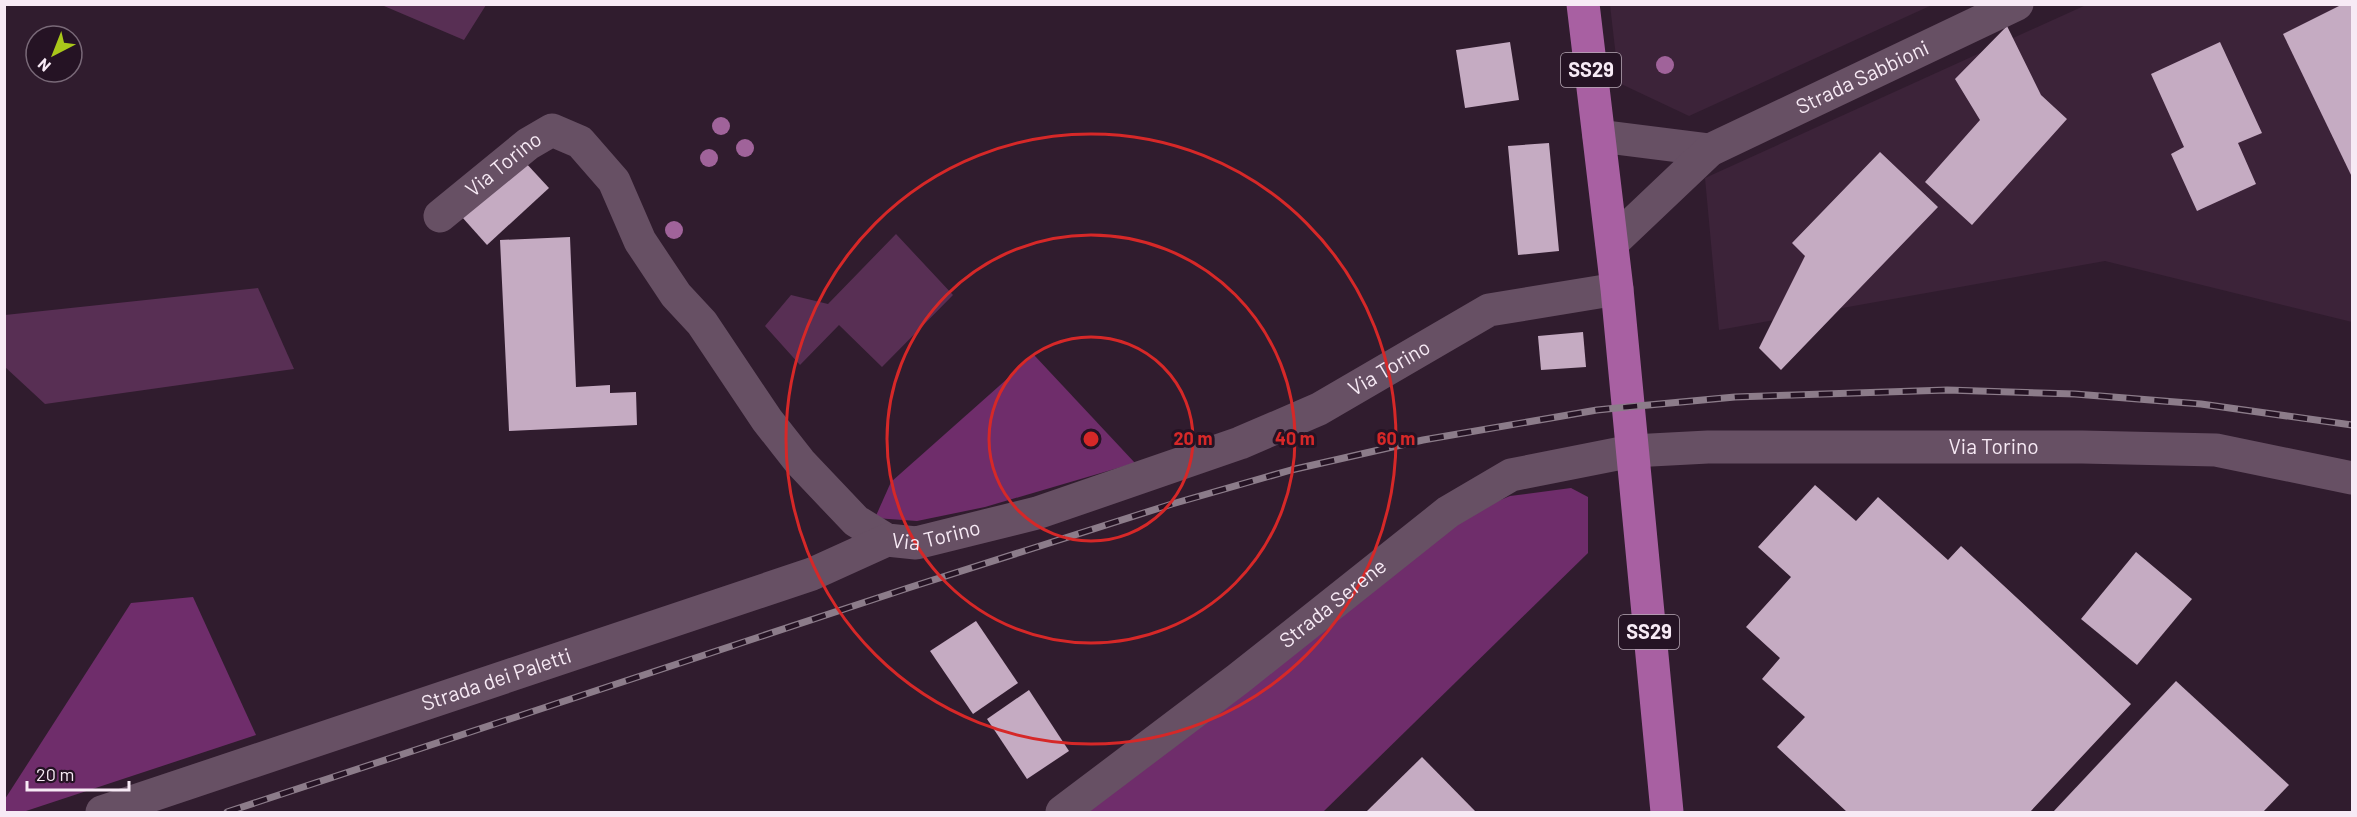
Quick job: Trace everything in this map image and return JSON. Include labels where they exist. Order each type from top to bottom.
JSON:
[{"type":"main road","name":"SS29","points":[[1583,4],[1617,289],[1667,813]]},
{"type":"street","name":"Strada Sabbioni","points":[[1612,243],[1710,150],[2017,4]]},
{"type":"street","name":"Via Torino","points":[[440,216],[528,144],[552,130],[580,142],[614,181],[640,241],[676,295],[702,323],[767,420],[800,462],[856,521],[887,540],[916,543],[1036,513],[1240,443],[1319,409],[1489,309],[1617,289]]},
{"type":"street","points":[[1599,136],[1710,150]]},
{"type":"street","name":"Via Torino","points":[[1632,451],[1708,447],[2082,447],[2216,450],[2352,478]]},
{"type":"street","name":"Strada Serene","points":[[1062,813],[1238,679],[1448,513],[1511,475],[1632,451]]},
{"type":"street","name":"Strada dei Paletti","points":[[102,813],[812,574],[887,540]]},
{"type":"shaded area","points":[[1610,4],[1932,5],[1689,116],[1619,83]]},
{"type":"shaded area","points":[[486,5],[464,40],[384,6]]},
{"type":"shaded area","points":[[2086,5],[2352,5],[2352,322],[2105,261],[1719,330],[1705,178]]},
{"type":"shaded area","points":[[896,234],[953,295],[882,367],[839,325],[800,365],[765,326],[791,295],[828,304]]},
{"type":"shaded area","points":[[258,288],[294,369],[45,404],[5,367],[5,315]]},
{"type":"shaded area","points":[[1034,355],[1135,463],[985,507],[917,521],[875,518],[891,482]]},
{"type":"shaded area","points":[[1571,488],[1588,497],[1588,553],[1323,812],[1082,812],[1452,520],[1510,496]]},
{"type":"shaded area","points":[[193,597],[256,735],[23,812],[5,812],[5,799],[131,603]]},
{"type":"building","points":[[2343,4],[2352,4],[2352,177],[2283,34]]},
{"type":"building","points":[[2007,26],[2041,95],[2067,119],[1972,225],[1925,182],[1980,120],[1955,79]]},
{"type":"building","points":[[1510,42],[1519,100],[1465,108],[1456,50]]},
{"type":"building","points":[[2220,42],[2262,133],[2238,143],[2256,184],[2197,211],[2171,154],[2184,147],[2151,74]]},
{"type":"building","points":[[1549,143],[1559,251],[1518,255],[1508,146]]},
{"type":"building","points":[[1880,152],[1938,207],[1781,370],[1759,348],[1805,256],[1792,243]]},
{"type":"building","points":[[524,161],[549,188],[487,245],[462,217]]},
{"type":"building","points":[[570,237],[576,387],[610,385],[610,393],[636,392],[637,425],[509,431],[500,240]]},
{"type":"building","points":[[1583,332],[1586,367],[1541,370],[1538,336]]},
{"type":"building","points":[[1815,485],[1856,521],[1878,497],[1948,560],[1961,546],[2131,704],[2030,812],[1847,812],[1777,747],[1805,717],[1762,679],[1780,658],[1746,627],[1791,577],[1758,547]]},
{"type":"building","points":[[2136,552],[2192,599],[2137,665],[2081,619]]},
{"type":"building","points":[[976,621],[1018,683],[973,714],[930,651]]},
{"type":"building","points":[[2176,681],[2289,785],[2263,812],[2053,812]]},
{"type":"building","points":[[1029,690],[1069,751],[1027,779],[987,719]]},
{"type":"building","points":[[1422,757],[1476,812],[1366,812]]},
{"type":"railway","points":[[227,812],[908,588],[1172,504],[1291,470],[1423,440],[1597,410],[1627,407],[1735,397],[1947,390],[2075,394],[2201,404],[2352,425]]}]
